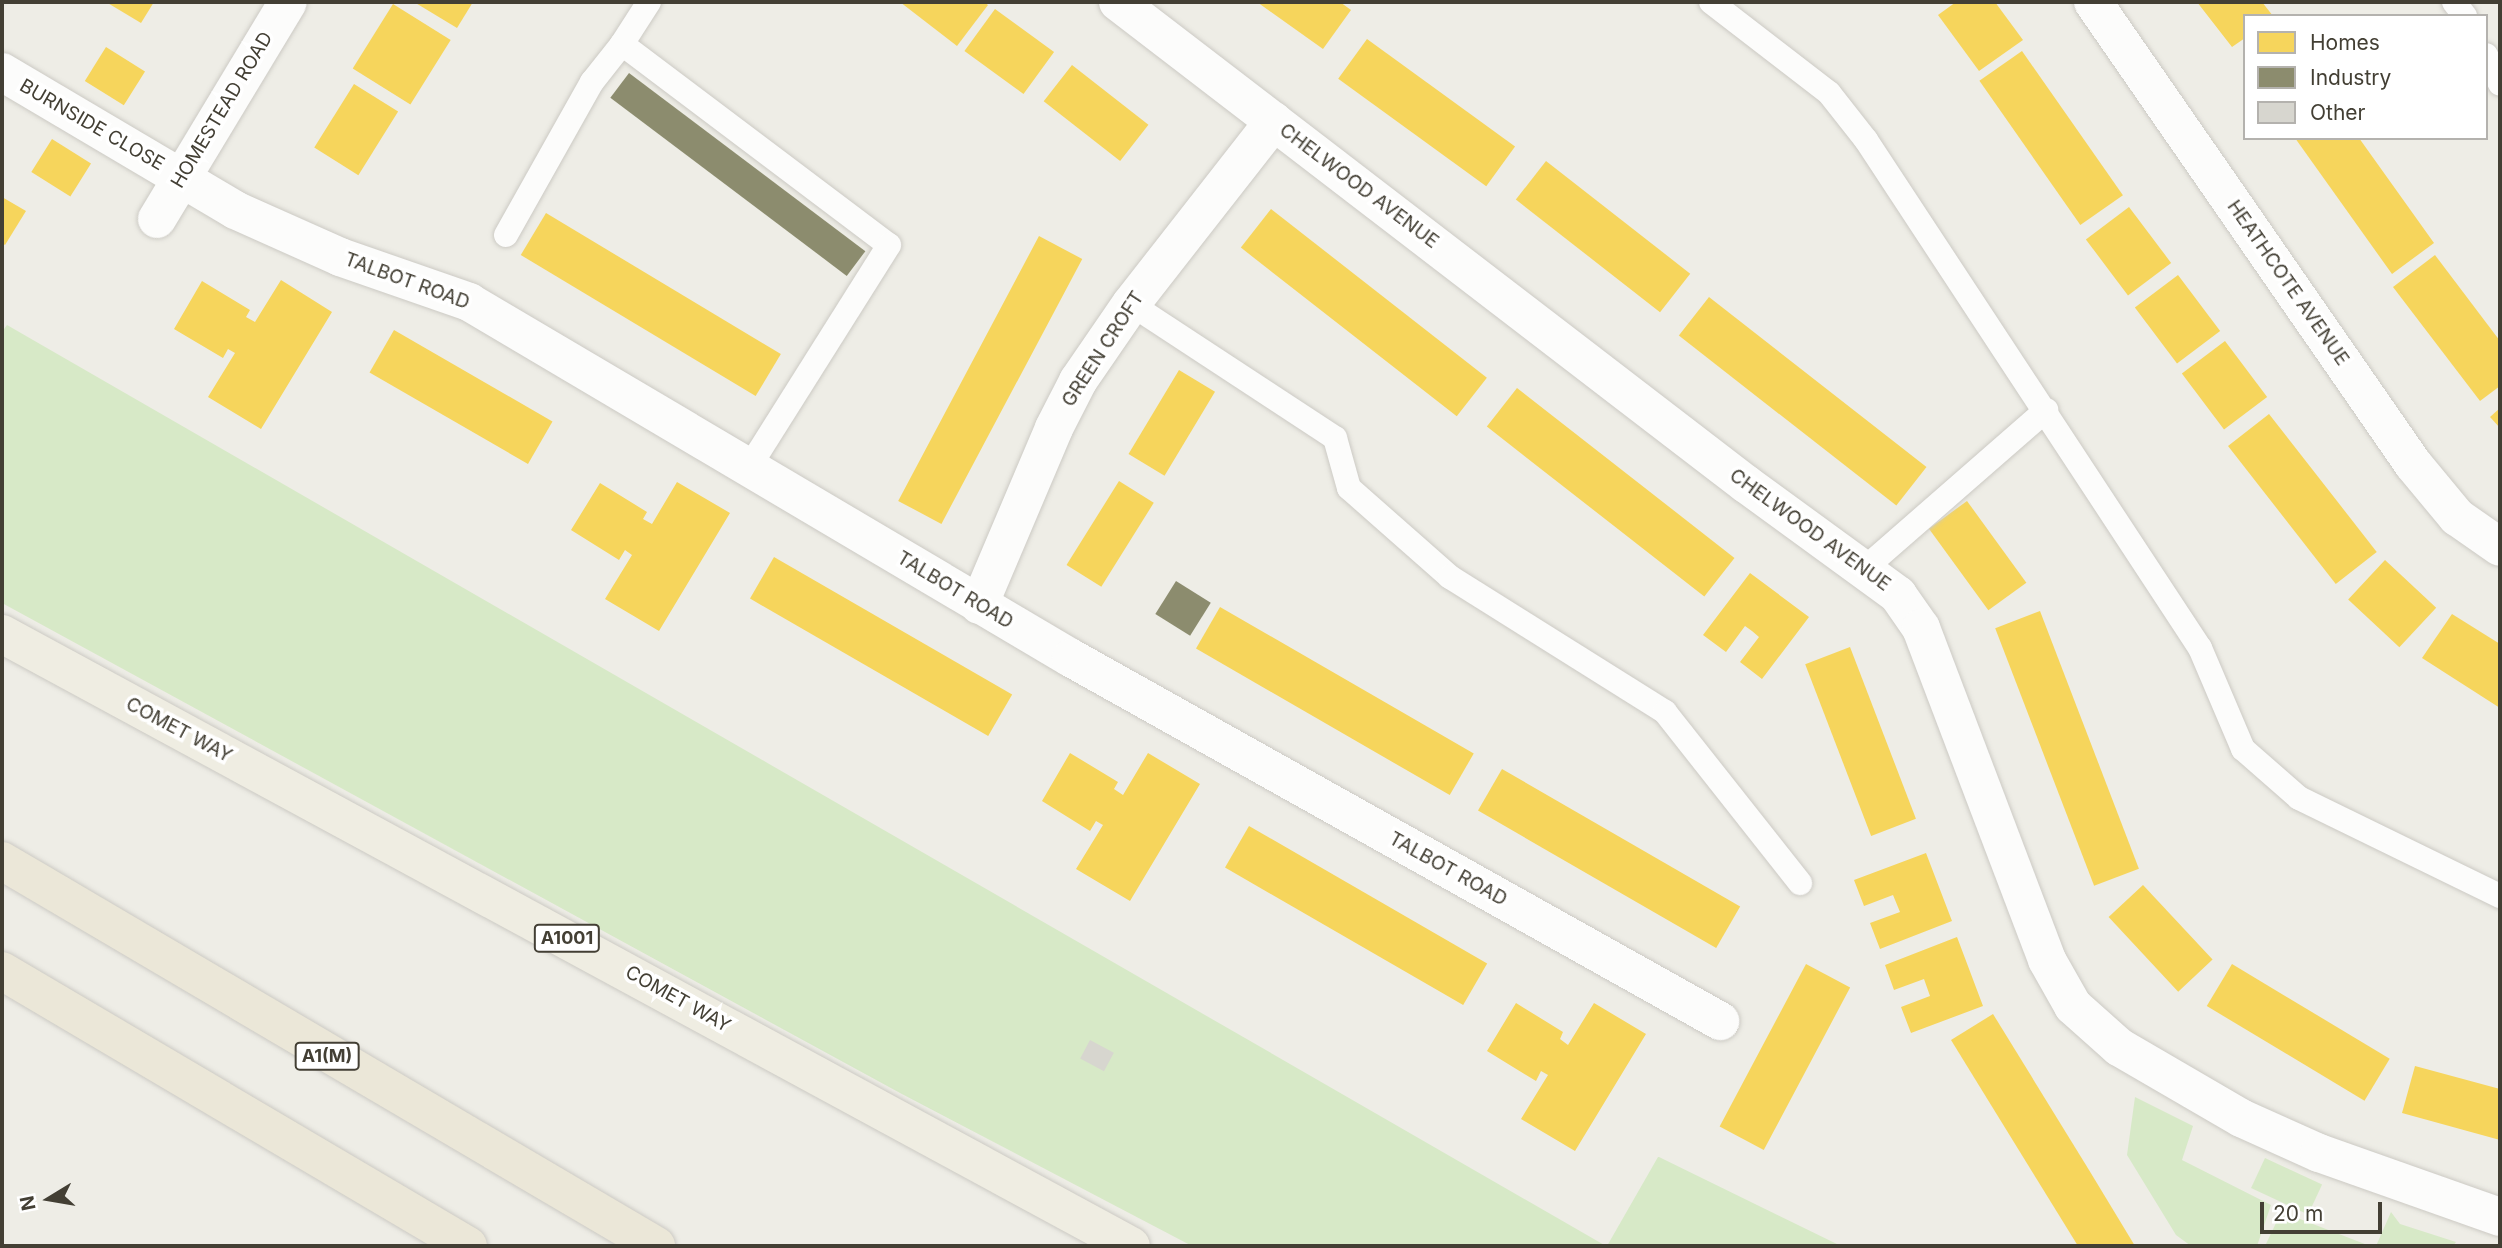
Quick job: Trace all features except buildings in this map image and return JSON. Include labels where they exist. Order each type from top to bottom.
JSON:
[{"type":"highway","name":"A1(M)","points":[[2,861],[656,1246]]},
{"type":"highway","points":[[2,971],[468,1246]]},
{"type":"main road","name":"COMET WAY","points":[[2,634],[1131,1246]]},
{"type":"street","name":"HOMESTEAD ROAD","points":[[157,219],[288,2]]},
{"type":"street","name":"CHELWOOD AVENUE","points":[[1118,2],[1898,595],[1921,628],[2048,960],[2073,1006],[2119,1047],[2241,1118],[2319,1153],[2500,1217]]},
{"type":"street","name":"HEATHCOTE AVENUE","points":[[2093,2],[2413,464],[2457,517],[2500,547]]},
{"type":"street","name":"BURNSIDE CLOSE","points":[[2,72],[182,178]]},
{"type":"street","name":"GREEN CROFT","points":[[979,605],[1054,428],[1078,382],[1131,304],[1274,121]]},
{"type":"street","name":"TALBOT ROAD","points":[[182,178],[235,210],[340,257],[469,302],[979,605],[1720,1021]]},
{"type":"lane","points":[[506,235],[592,82],[622,44],[649,2]]},
{"type":"lane","points":[[1710,2],[1829,93],[1866,140],[2200,648],[2244,749],[2299,798],[2500,896]]},
{"type":"lane","points":[[622,44],[889,245],[749,467]]},
{"type":"lane","points":[[2488,59],[2500,84]]},
{"type":"lane","points":[[1131,304],[1335,438],[1349,488],[1450,577],[1665,712],[1800,883]]},
{"type":"lane","points":[[1864,569],[2046,410]]},
{"type":"green space","points":[[7,325],[1606,1246],[1192,1246],[900,1093],[2,603],[2,332]]},
{"type":"green space","points":[[2135,1097],[2193,1126],[2182,1160],[2271,1205],[2257,1246],[2191,1246],[2176,1235],[2127,1155]]},
{"type":"green space","points":[[1659,1157],[1841,1246],[1607,1246]]},
{"type":"green space","points":[[2265,1158],[2322,1185],[2308,1215],[2251,1188]]},
{"type":"green space","points":[[2391,1212],[2400,1224],[2456,1242],[2453,1246],[2376,1246]]},
{"type":"green space","points":[[2287,1214],[2370,1246],[2265,1246],[2276,1223]]}]
